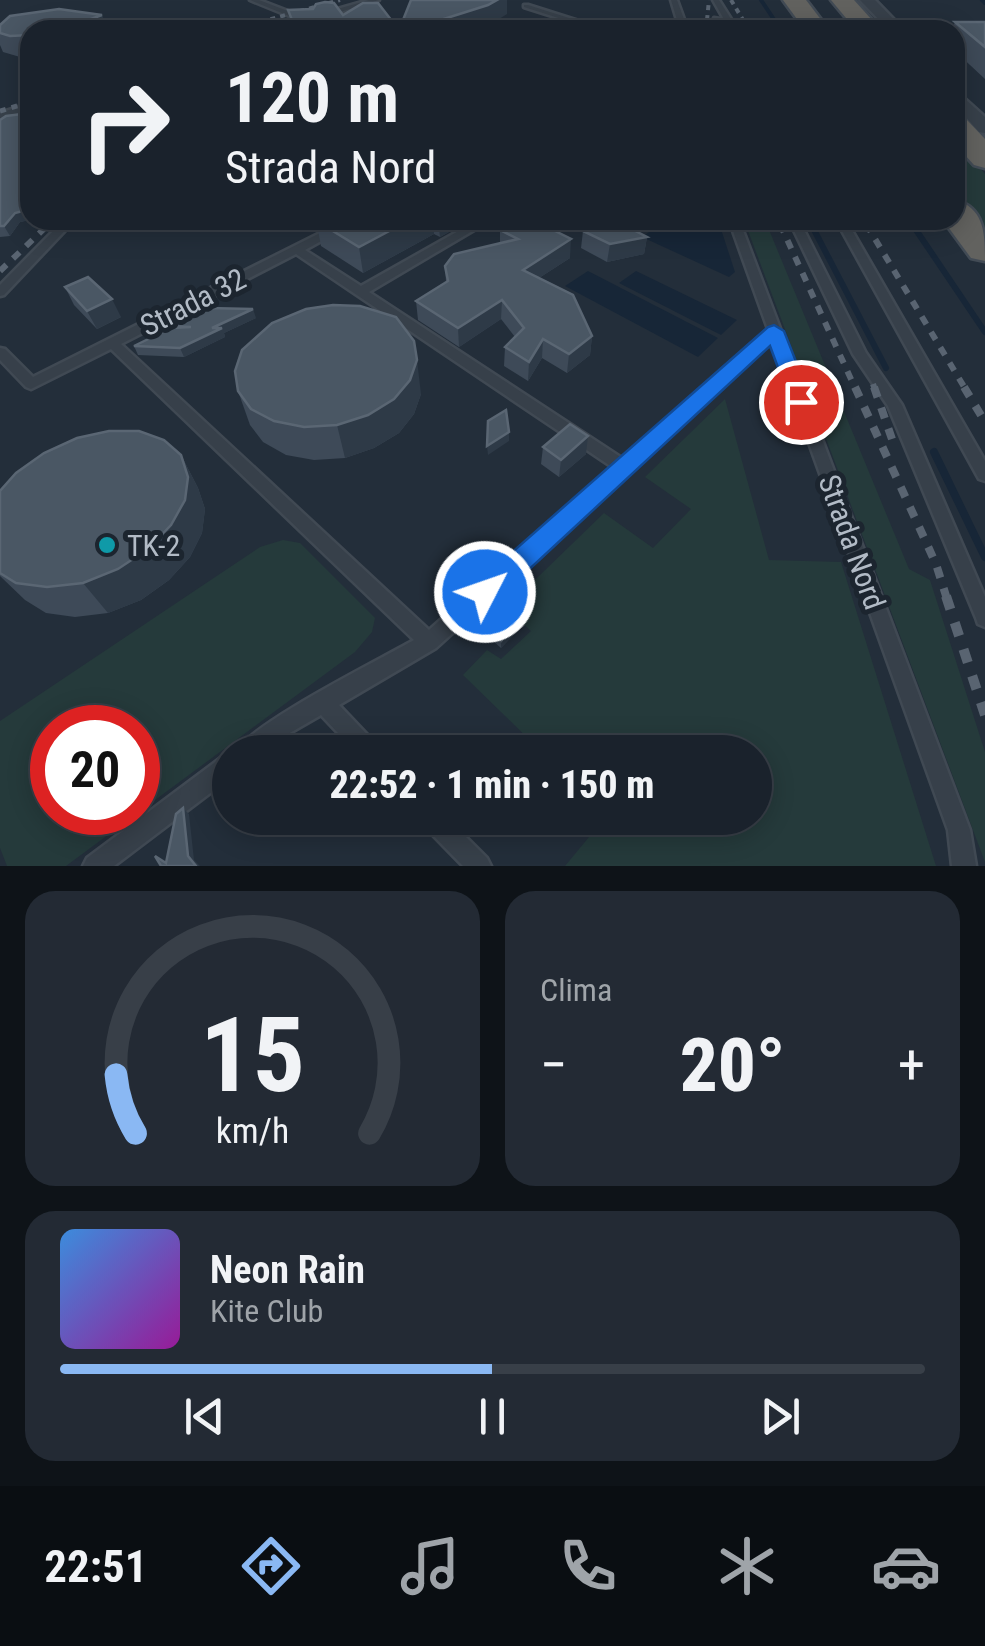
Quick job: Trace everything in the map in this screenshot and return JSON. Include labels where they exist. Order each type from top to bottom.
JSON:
[{"type":"highway","points":[[842,0],[860,20]]},
{"type":"highway","points":[[965,136],[985,158]]},
{"type":"highway","points":[[965,224],[985,250]]},
{"type":"street","points":[[868,0],[887,20]]},
{"type":"street","points":[[965,105],[985,128]]},
{"type":"lane","points":[[254,0],[305,20],[376,0]]},
{"type":"lane","points":[[526,6],[571,20]]},
{"type":"lane","points":[[0,292],[60,230]]},
{"type":"lane","name":"Strada 32","points":[[0,352],[31,384],[334,230]]},
{"type":"lane","points":[[360,292],[468,230]]},
{"type":"lane","name":"Strada Nord","points":[[738,230],[959,830],[964,866]]},
{"type":"lane","points":[[799,230],[860,354],[895,405],[985,618]]},
{"type":"lane","points":[[847,230],[985,475]]},
{"type":"lane","points":[[296,249],[626,468]]},
{"type":"lane","points":[[273,735],[429,642],[774,331]]},
{"type":"lane","points":[[113,344],[429,642]]},
{"type":"lane","points":[[322,703],[353,735]]},
{"type":"lane","points":[[95,866],[212,778]]},
{"type":"lane","points":[[448,835],[478,866]]},
{"type":"green space","points":[[965,151],[985,174],[985,230],[965,205]]},
{"type":"green space","points":[[748,230],[769,230],[909,569],[930,580],[985,752],[985,862]]},
{"type":"green space","points":[[725,399],[769,560],[841,562],[936,866],[565,866],[591,835],[772,835],[772,735],[525,735],[463,675],[487,650],[501,659],[531,631],[506,608],[604,513],[653,548],[691,509],[645,477]]},
{"type":"green space","points":[[283,540],[300,543],[375,618],[372,632],[355,652],[243,735],[212,735],[212,758],[160,796],[160,705],[30,705],[30,835],[108,835],[66,866],[7,866],[0,848],[0,721],[260,547]]},
{"type":"water","points":[[652,230],[721,230],[735,272],[729,277],[642,237]]},
{"type":"water","points":[[588,271],[718,338],[698,357],[565,286]]},
{"type":"water","points":[[636,271],[737,320],[721,335],[619,283]]},
{"type":"building","points":[[411,0],[497,0],[441,20],[403,20]]},
{"type":"building","points":[[334,3],[343,15],[363,3],[378,3],[391,20],[292,20],[288,10],[313,9],[316,4]]},
{"type":"building","points":[[59,9],[102,15],[88,20],[20,20],[20,36],[10,36],[0,33],[0,25],[10,16]]},
{"type":"building","points":[[965,22],[985,22],[985,47],[965,30]]},
{"type":"building","points":[[20,114],[20,212],[0,226],[0,120]]},
{"type":"building","points":[[331,230],[391,230],[359,247]]},
{"type":"building","points":[[500,230],[553,230],[571,239],[523,270],[573,295],[592,336],[569,354],[543,339],[529,362],[505,347],[524,328],[502,300],[458,328],[416,301],[448,281],[445,266],[454,254],[518,239]]},
{"type":"building","points":[[633,230],[647,237],[610,244],[583,231]]},
{"type":"building","points":[[88,277],[112,299],[87,311],[65,287]]},
{"type":"building","points":[[360,306],[396,317],[414,341],[417,360],[410,380],[394,399],[368,415],[337,425],[304,427],[274,421],[251,409],[238,391],[235,371],[242,350],[272,323],[306,309]]},
{"type":"building","points":[[207,308],[253,309],[180,348],[134,346],[171,328],[191,327],[168,326]]},
{"type":"building","points":[[506,410],[509,432],[487,446],[488,421]]},
{"type":"building","points":[[570,424],[588,436],[561,460],[543,447]]},
{"type":"building","name":"TK-2","points":[[109,431],[139,431],[164,440],[181,455],[188,477],[185,500],[171,525],[148,549],[118,569],[83,583],[47,587],[16,583],[0,573],[0,491],[16,473],[44,453],[77,438]]},
{"type":"building","points":[[498,599],[520,621],[501,641],[477,620]]},
{"type":"building","points":[[183,808],[188,856],[196,866],[161,866],[155,856],[166,863],[176,814]]},
{"type":"waterway","points":[[761,0],[774,20]]},
{"type":"waterway","points":[[982,0],[985,3]]},
{"type":"waterway","points":[[814,230],[886,368]]},
{"type":"waterway","points":[[916,230],[985,332]]},
{"type":"waterway","points":[[934,452],[985,557]]},
{"type":"railway","points":[[268,20],[340,0]]},
{"type":"railway","points":[[707,20],[709,0]]},
{"type":"railway","points":[[731,0],[743,20]]},
{"type":"railway","points":[[0,111],[20,105]]},
{"type":"railway","points":[[0,271],[43,230]]},
{"type":"railway","points":[[783,230],[856,390]]},
{"type":"railway","points":[[870,230],[966,390]]},
{"type":"railway","points":[[855,387],[936,564],[947,599]]},
{"type":"railway","points":[[874,387],[893,442]]},
{"type":"railway","points":[[964,387],[985,422]]},
{"type":"railway","points":[[946,596],[985,715]]},
{"type":"place","name":"TK-2","points":[[107,545]]},
{"type":"route","points":[[485,592],[774,331],[801,402]]}]
